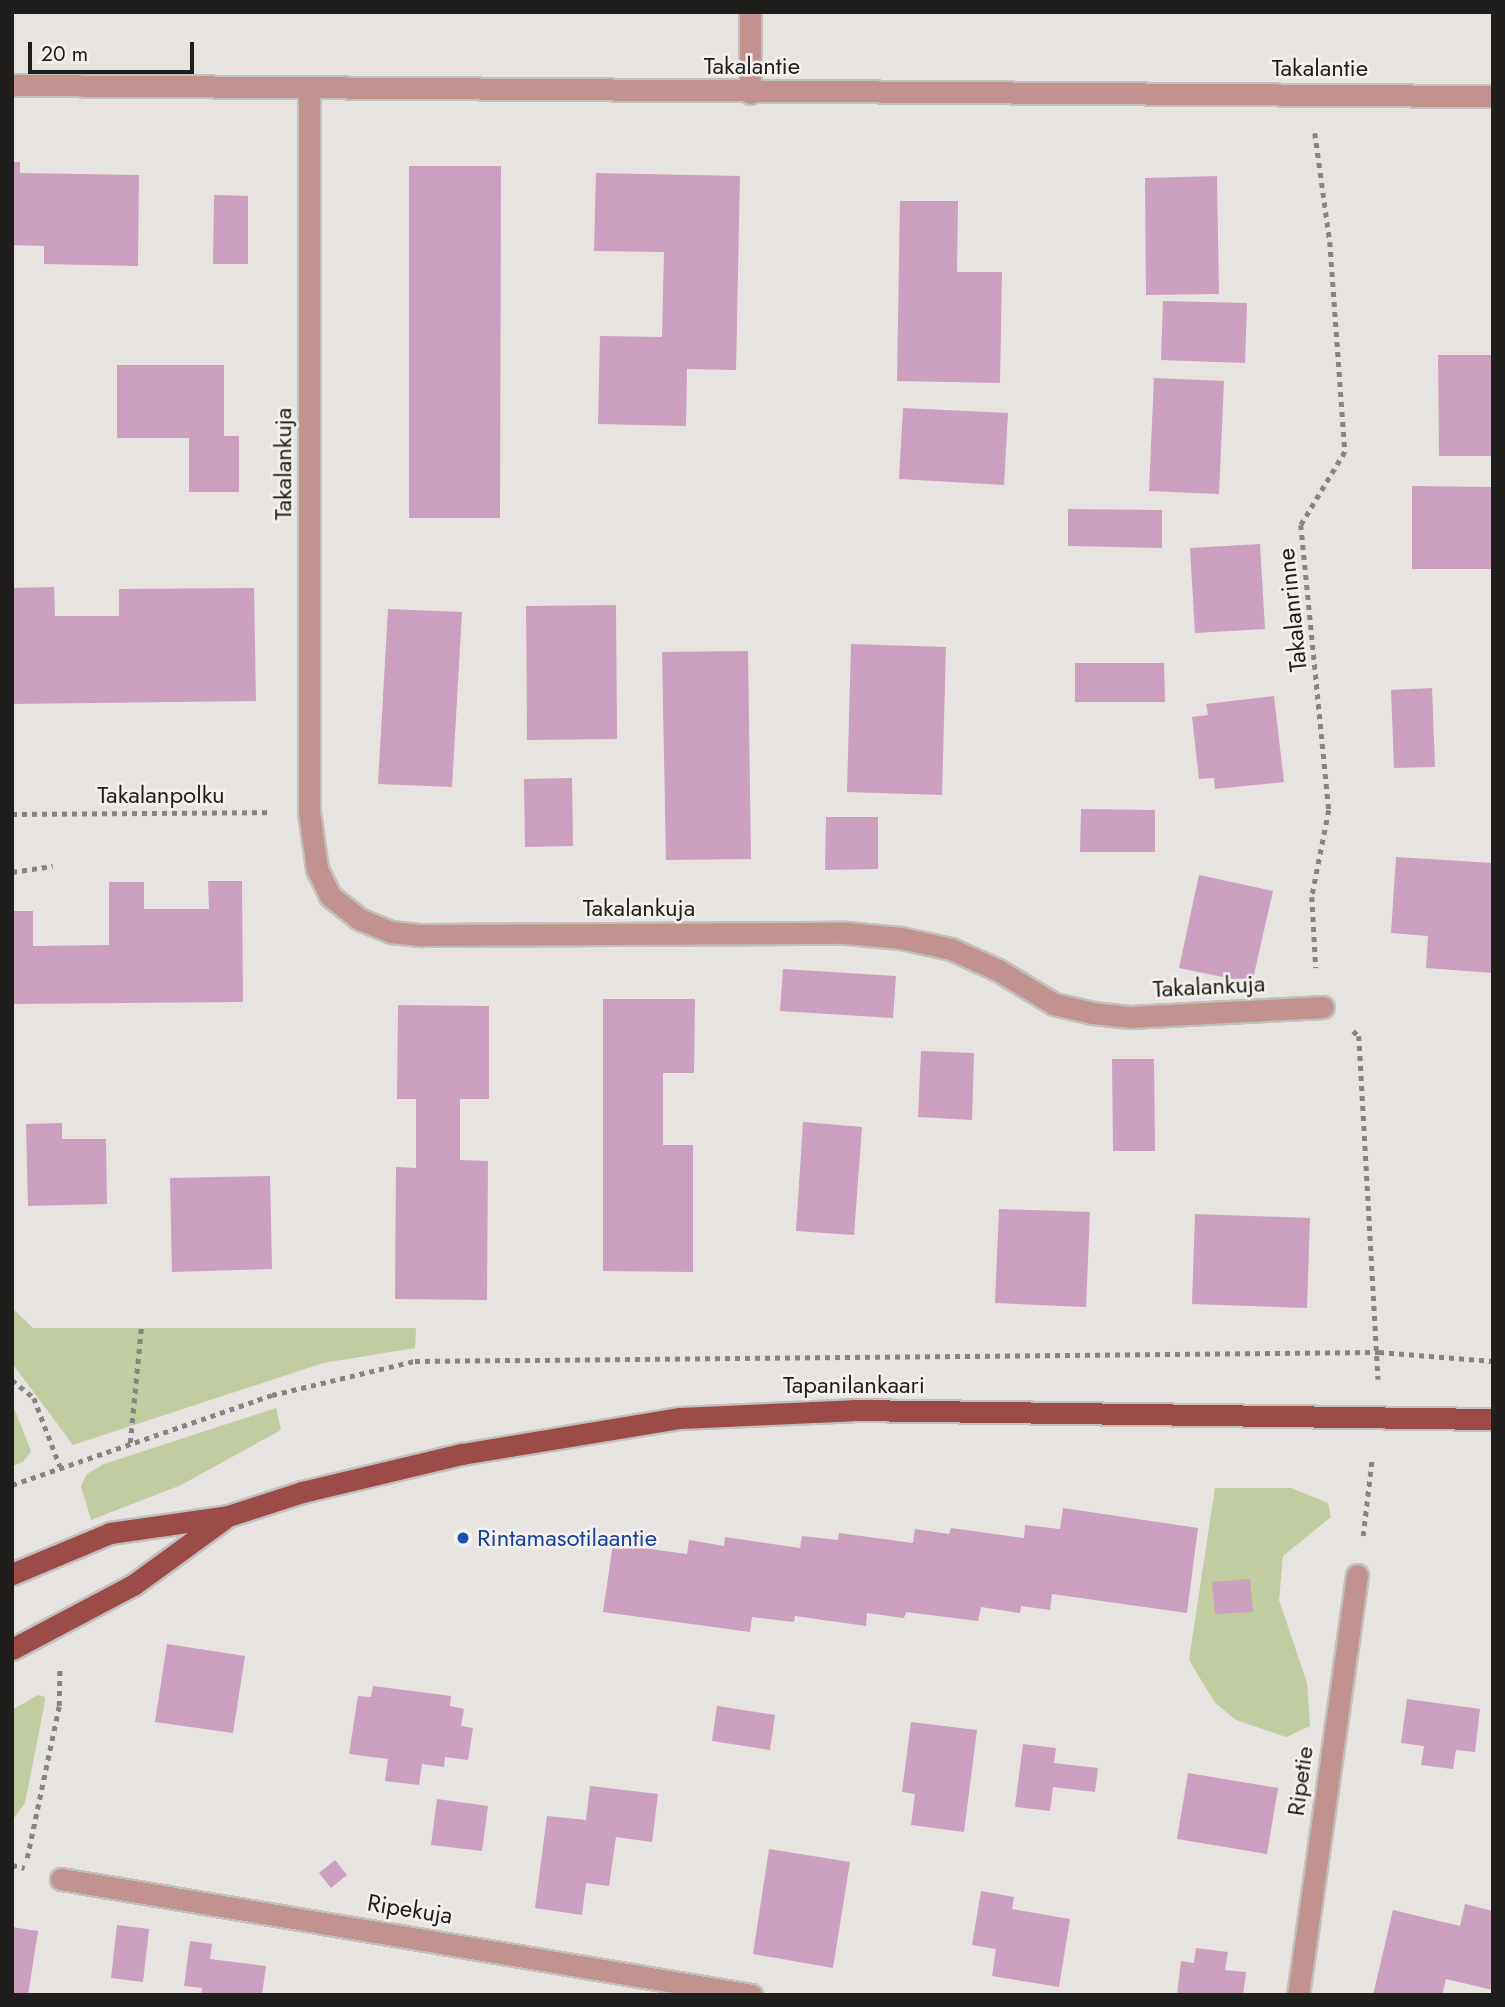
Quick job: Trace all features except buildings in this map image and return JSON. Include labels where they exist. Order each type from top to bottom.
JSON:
[{"type":"main road","name":"Tapanilankaari","points":[[12,1574],[110,1532],[228,1516],[302,1492],[462,1454],[680,1418],[853,1410],[1493,1419]]},
{"type":"main road","name":"Tapanilankaari","points":[[12,1649],[133,1586],[228,1516]]},
{"type":"street","points":[[750,12],[750,93]]},
{"type":"street","name":"Takalantie","points":[[12,85],[309,90],[1493,96]]},
{"type":"street","name":"Takalankuja","points":[[309,90],[309,812],[317,869],[330,896],[359,919],[391,932],[855,934],[951,949],[998,970],[1054,1004],[1092,1013],[1131,1017],[1323,1007]]},
{"type":"street","name":"Ripetie","points":[[1298,1995],[1356,1575]]},
{"type":"street","name":"Ripekuja","points":[[61,1880],[751,1995]]},
{"type":"path","name":"Takalanrinne","points":[[1311,95],[1329,242],[1345,452],[1301,525],[1329,810],[1312,897],[1313,949],[1323,1007]]},
{"type":"path","name":"Takalanpolku","points":[[12,814],[309,812]]},
{"type":"path","points":[[12,872],[53,866]]},
{"type":"path","points":[[1323,1007],[1359,1036],[1379,1352],[1376,1418],[1356,1575]]},
{"type":"path","points":[[130,1443],[141,1328]]},
{"type":"path","points":[[12,1485],[60,1466],[326,1380],[415,1361],[1379,1352],[1493,1361]]},
{"type":"path","points":[[12,1380],[34,1398],[60,1466]]},
{"type":"path","points":[[24,1868],[59,1706],[60,1663]]},
{"type":"green space","points":[[12,1308],[33,1328],[416,1328],[415,1348],[323,1363],[73,1445],[12,1363]]},
{"type":"green space","points":[[12,1403],[31,1451],[23,1462],[12,1466]]},
{"type":"green space","points":[[276,1408],[281,1430],[181,1485],[91,1520],[81,1486],[87,1474],[104,1464]]},
{"type":"green space","points":[[1215,1488],[1291,1488],[1328,1503],[1331,1517],[1283,1556],[1279,1600],[1307,1683],[1310,1726],[1286,1737],[1236,1720],[1215,1703],[1189,1660]]},
{"type":"green space","points":[[38,1695],[45,1697],[44,1707],[25,1803],[12,1821],[12,1710]]},
{"type":"place","name":"Rintamasotilaantie","points":[[463,1538]]}]
